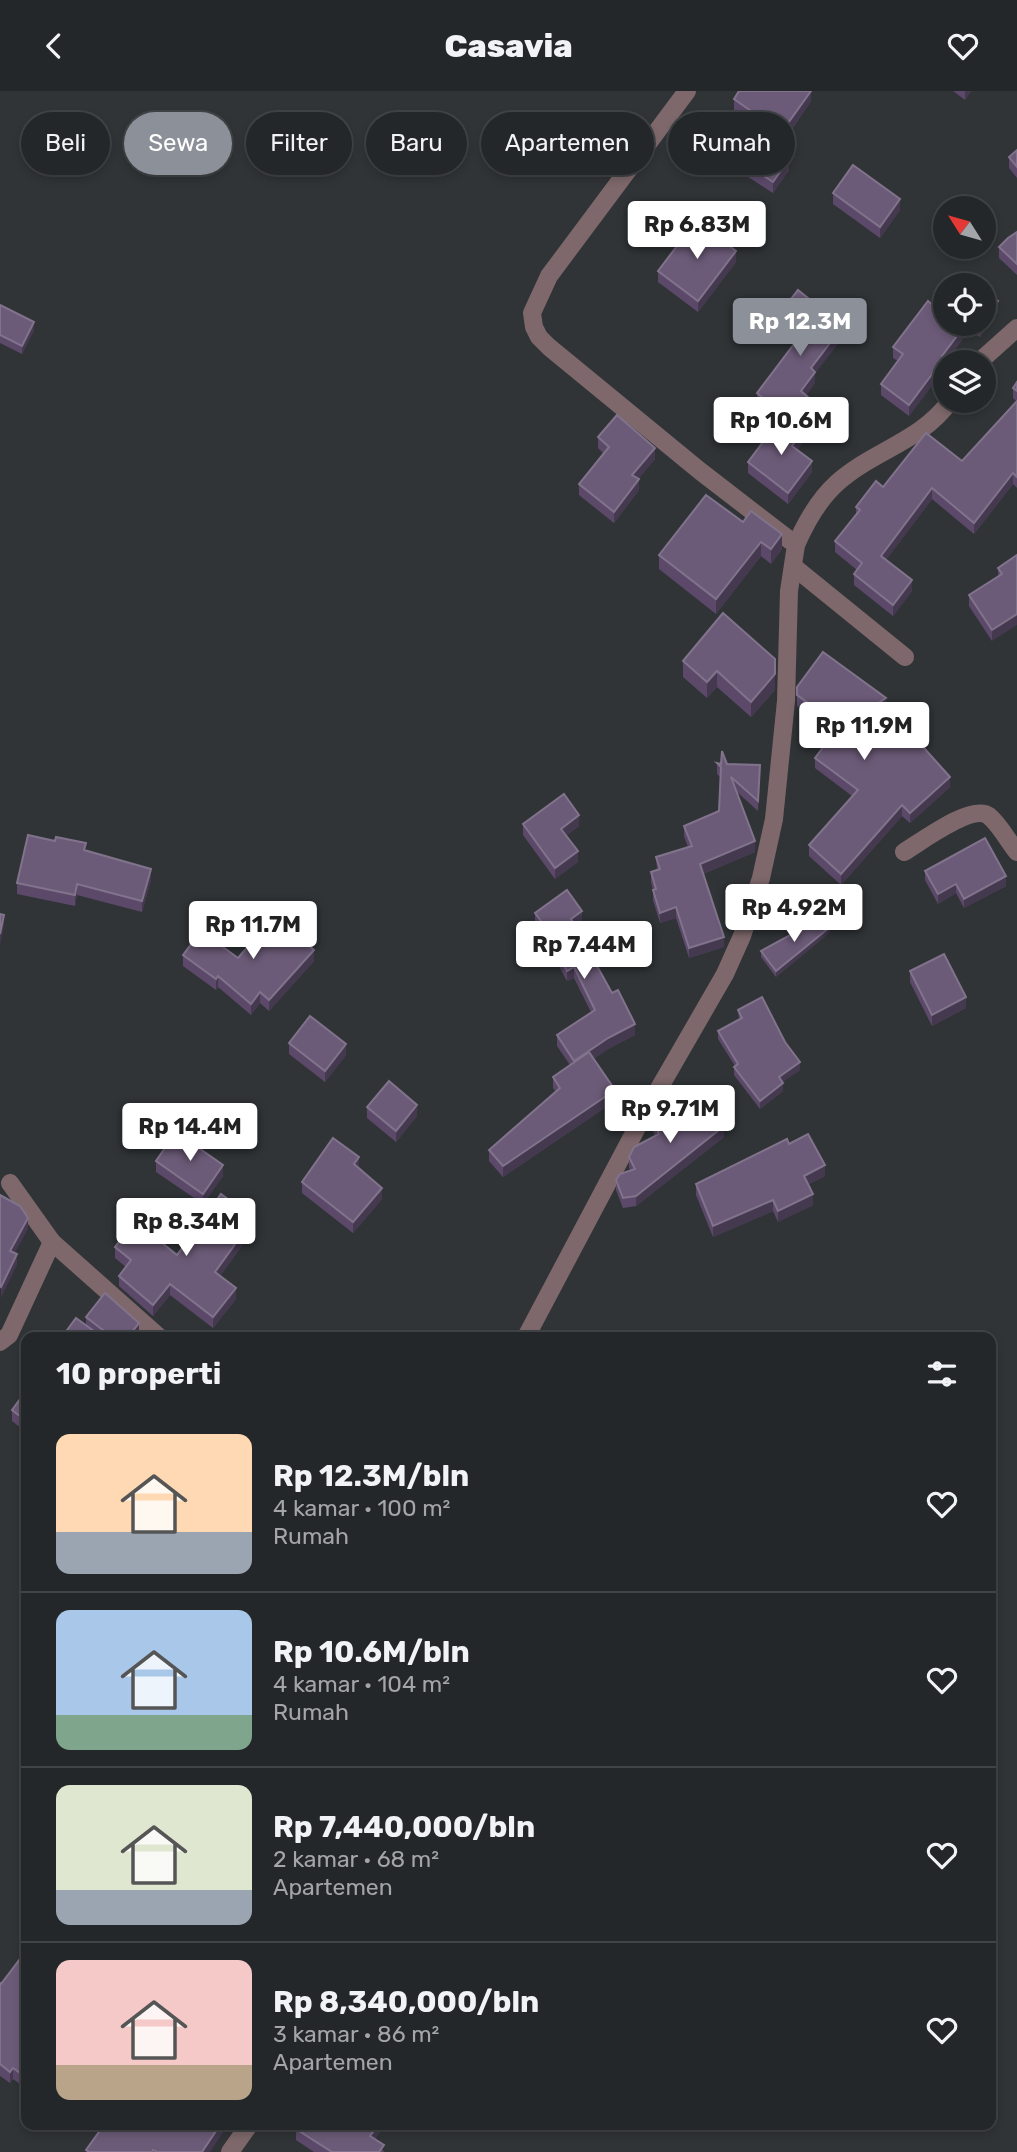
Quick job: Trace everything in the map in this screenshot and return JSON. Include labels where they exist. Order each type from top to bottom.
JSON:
[{"type":"street","points":[[687,91],[549,276],[532,313],[534,327],[548,347],[796,545]]},
{"type":"street","points":[[992,350],[1017,328]]},
{"type":"street","points":[[529,1332],[642,1118],[726,974],[742,936],[761,878],[774,819],[786,701],[789,591],[796,545],[807,521],[837,482],[912,437],[937,413]]},
{"type":"street","points":[[794,566],[905,657]]},
{"type":"street","points":[[904,852],[962,817],[978,812],[989,815],[1017,852]]},
{"type":"street","points":[[10,1183],[52,1242],[153,1332]]},
{"type":"street","points":[[0,1342],[9,1335],[52,1242]]},
{"type":"street","points":[[230,2152],[245,2130]]},
{"type":"building","points":[[739,91],[811,91],[795,113],[750,112],[734,99]]},
{"type":"building","points":[[1017,150],[1017,167],[1009,157]]},
{"type":"building","points":[[853,165],[900,199],[880,227],[833,193]]},
{"type":"building","points":[[762,175],[778,175],[773,182]]},
{"type":"building","points":[[696,221],[736,251],[698,301],[658,271]]},
{"type":"building","points":[[1017,232],[1017,264],[999,247]]},
{"type":"building","points":[[798,290],[843,326],[811,368],[815,372],[801,391],[817,405],[799,428],[757,393],[800,336],[777,317]]},
{"type":"building","points":[[928,301],[933,305],[933,336],[957,336],[946,350],[933,350],[933,373],[909,405],[881,384],[903,354],[893,347]]},
{"type":"building","points":[[0,305],[34,322],[22,346],[0,335]]},
{"type":"building","points":[[1017,401],[1017,477],[1013,473],[974,523],[932,488],[881,556],[912,580],[893,605],[854,574],[862,563],[835,541],[860,510],[856,507],[876,481],[883,487],[926,433],[962,461]]},
{"type":"building","points":[[617,415],[655,448],[632,475],[639,479],[614,512],[579,484],[609,447],[598,437]]},
{"type":"building","points":[[781,418],[802,433],[792,446],[812,461],[788,493],[748,462]]},
{"type":"building","points":[[706,495],[743,522],[751,511],[782,534],[771,549],[761,542],[716,599],[659,555]]},
{"type":"building","points":[[1017,555],[1017,614],[992,630],[969,595],[1002,574],[998,568]]},
{"type":"building","points":[[723,613],[775,659],[775,674],[751,702],[717,671],[707,682],[683,661]]},
{"type":"building","points":[[823,652],[886,698],[867,710],[886,741],[907,729],[950,777],[910,813],[902,805],[841,874],[809,845],[858,790],[815,758],[839,726],[797,695],[797,687]]},
{"type":"building","points":[[722,751],[727,764],[760,765],[758,801],[731,777],[755,841],[700,864],[724,937],[689,948],[676,907],[660,913],[651,872],[660,869],[656,857],[692,846],[684,826],[719,811],[721,767],[717,763],[721,764]]},
{"type":"building","points":[[564,794],[579,815],[561,829],[578,851],[555,868],[523,824]]},
{"type":"building","points":[[28,835],[55,841],[56,837],[86,843],[84,850],[151,869],[142,901],[77,884],[75,895],[17,883]]},
{"type":"building","points":[[985,838],[1006,876],[964,899],[956,884],[938,894],[925,871]]},
{"type":"building","points":[[567,890],[582,911],[571,919],[612,993],[618,990],[635,1024],[574,1061],[557,1035],[595,1010],[574,967],[567,971],[549,937],[552,936],[535,913]]},
{"type":"building","points":[[0,914],[4,915],[0,934]]},
{"type":"building","points":[[274,916],[314,950],[269,1000],[260,992],[251,1004],[218,976],[216,979],[183,955],[201,931],[238,958]]},
{"type":"building","points":[[823,917],[830,927],[776,971],[761,951]]},
{"type":"building","points":[[944,954],[966,997],[932,1015],[910,971]]},
{"type":"building","points":[[762,997],[785,1042],[800,1062],[779,1077],[783,1083],[760,1101],[734,1067],[738,1064],[718,1031],[742,1018],[738,1010]]},
{"type":"building","points":[[310,1016],[346,1044],[325,1071],[289,1043]]},
{"type":"building","points":[[589,1052],[615,1090],[503,1166],[489,1150],[560,1088],[553,1077]]},
{"type":"building","points":[[389,1081],[417,1105],[396,1131],[367,1107]]},
{"type":"building","points":[[710,1096],[724,1126],[636,1196],[623,1198],[616,1180],[620,1174],[635,1169],[629,1157],[634,1147],[659,1134],[653,1121]]},
{"type":"building","points":[[176,1132],[223,1165],[203,1194],[156,1161]]},
{"type":"building","points":[[808,1134],[825,1165],[804,1176],[813,1194],[778,1211],[773,1200],[713,1226],[696,1184],[787,1139],[789,1144]]},
{"type":"building","points":[[333,1138],[359,1157],[354,1164],[382,1188],[353,1222],[302,1182]]},
{"type":"building","points":[[221,1194],[254,1218],[215,1272],[236,1288],[213,1317],[170,1284],[153,1305],[119,1276],[131,1260],[115,1247],[135,1221],[177,1255]]},
{"type":"building","points":[[0,1195],[20,1206],[28,1218],[10,1251],[17,1254],[1,1287],[0,1286]]},
{"type":"building","points":[[105,1293],[139,1323],[132,1332],[106,1332],[86,1317]]},
{"type":"building","points":[[76,1318],[95,1332],[66,1332]]},
{"type":"building","points":[[21,1398],[21,1417],[12,1410]]},
{"type":"building","points":[[21,1958],[21,2074],[13,2068],[10,2072],[0,2064],[1,1984]]},
{"type":"building","points":[[100,2130],[217,2130],[202,2152],[86,2150]]},
{"type":"building","points":[[298,2130],[374,2130],[370,2136],[384,2145],[379,2152],[332,2152]]}]
